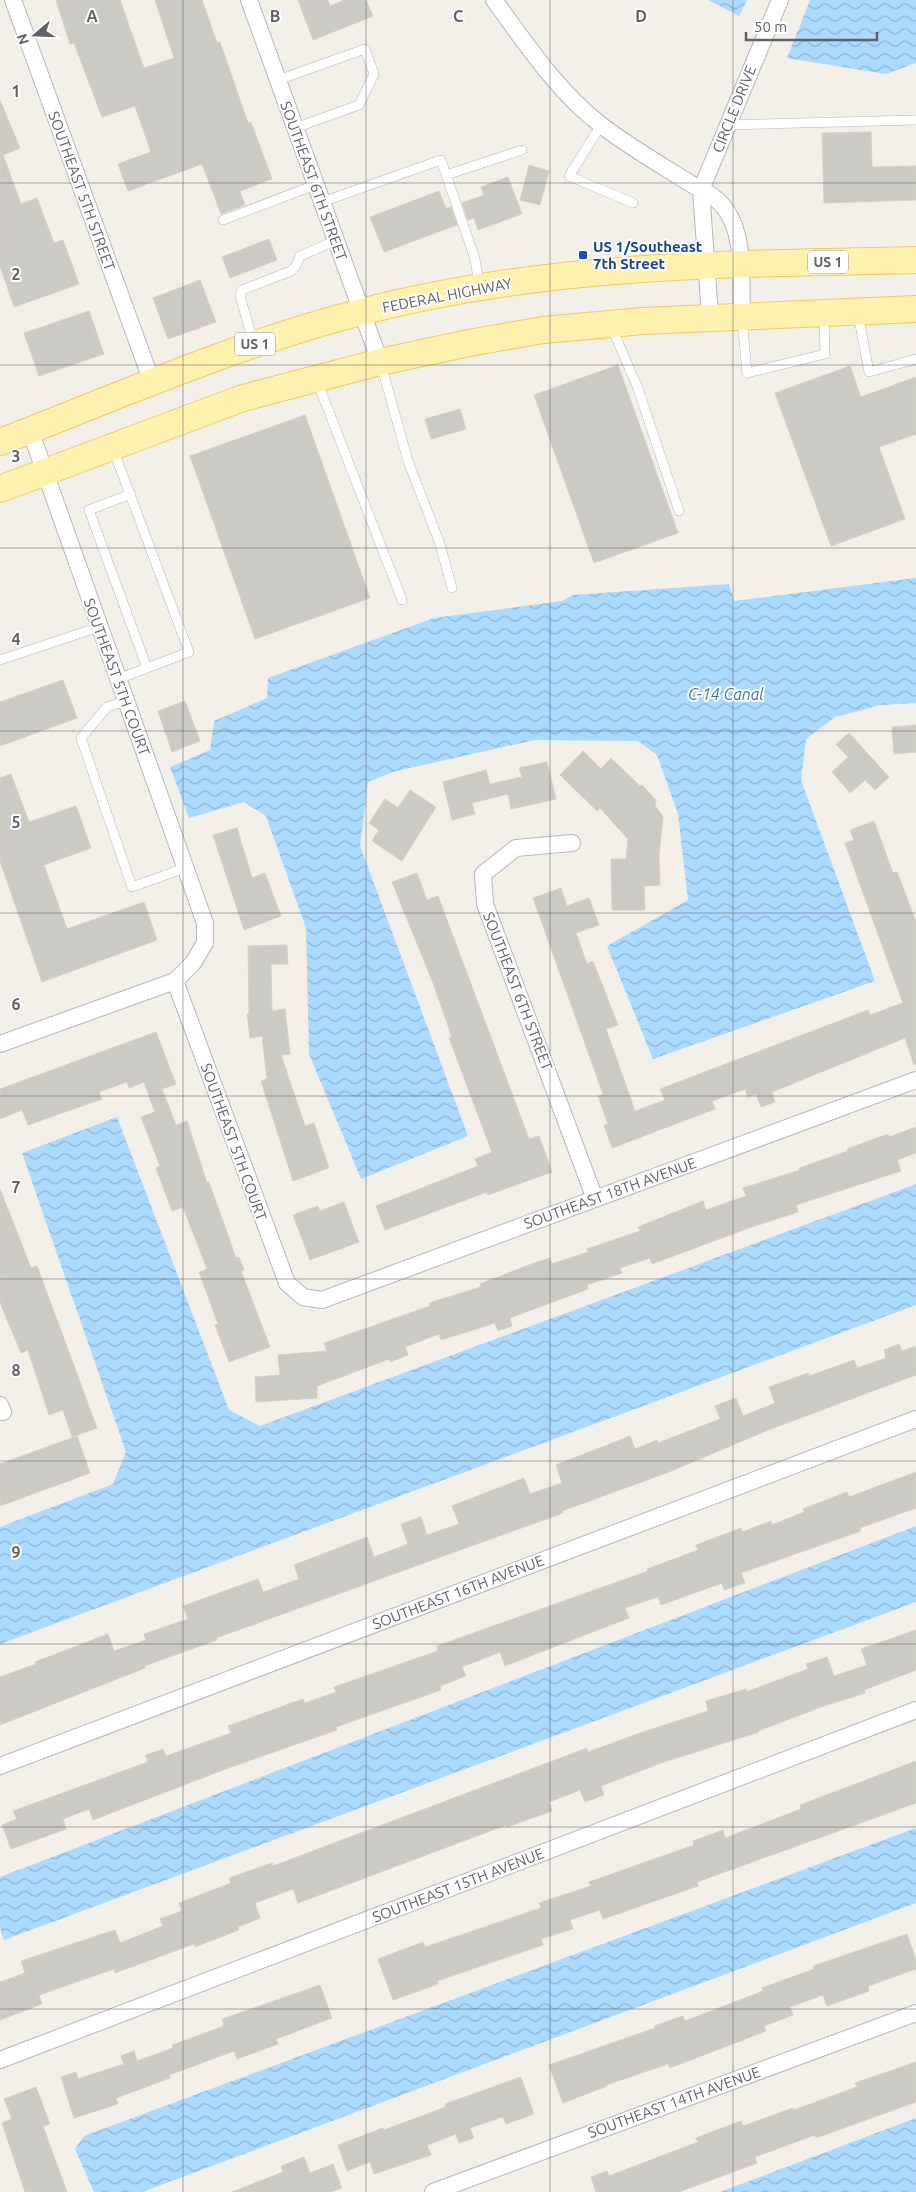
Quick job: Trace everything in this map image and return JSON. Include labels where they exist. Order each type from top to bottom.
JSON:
[{"type":"main road","name":"FEDERAL HIGHWAY","points":[[0,442],[152,382],[254,345],[361,312],[480,288],[527,280],[632,269],[740,264],[916,260]]},
{"type":"main road","points":[[0,489],[243,398],[380,362],[543,330],[710,316],[857,311],[916,312]]},
{"type":"street","name":"SOUTHEAST 5TH STREET","points":[[13,0],[152,382]]},
{"type":"street","name":"SOUTHEAST 6TH STREET","points":[[249,0],[380,362]]},
{"type":"street","points":[[494,0],[526,44],[564,90],[601,125],[720,201],[728,210],[736,229],[740,264],[742,315]]},
{"type":"street","name":"CIRCLE DRIVE","points":[[701,190],[780,0]]},
{"type":"street","points":[[701,190],[710,316]]},
{"type":"street","name":"SOUTHEAST 5TH COURT","points":[[30,430],[205,923],[205,943],[193,963],[175,981],[287,1282],[303,1297]]},
{"type":"street","name":"SOUTHEAST 6TH STREET","points":[[572,843],[516,848],[484,874],[485,904],[596,1199]]},
{"type":"street","points":[[0,1044],[175,981]]},
{"type":"street","name":"SOUTHEAST 18TH AVENUE","points":[[303,1297],[322,1300],[916,1080]]},
{"type":"street","name":"SOUTHEAST 16TH AVENUE","points":[[0,1766],[916,1419]]},
{"type":"street","name":"SOUTHEAST 15TH AVENUE","points":[[0,2060],[916,1710]]},
{"type":"street","name":"SOUTHEAST 14TH AVENUE","points":[[433,2192],[916,2013]]},
{"type":"lane","points":[[278,80],[365,49],[374,74],[359,104],[295,128]]},
{"type":"lane","points":[[728,125],[916,120]]},
{"type":"lane","points":[[601,125],[569,176],[633,203]]},
{"type":"lane","points":[[446,175],[522,150]]},
{"type":"lane","points":[[322,202],[440,160],[475,259],[480,288]]},
{"type":"lane","points":[[223,220],[315,185]]},
{"type":"lane","points":[[254,345],[240,296],[242,290],[291,271],[296,266],[300,256],[336,241]]},
{"type":"lane","points":[[857,311],[869,372],[916,359]]},
{"type":"lane","points":[[742,315],[748,373],[825,354],[824,312]]},
{"type":"lane","points":[[610,324],[637,386],[679,512]]},
{"type":"lane","points":[[380,362],[408,461],[440,544],[452,588]]},
{"type":"lane","points":[[316,378],[402,600]]},
{"type":"lane","points":[[112,447],[188,652],[118,679]]},
{"type":"lane","points":[[130,494],[89,510],[147,668]]},
{"type":"lane","points":[[0,660],[99,627]]},
{"type":"lane","points":[[126,701],[107,707],[81,738],[132,887],[185,868]]},
{"type":"water","points":[[708,0],[747,0],[739,16]]},
{"type":"water","points":[[810,0],[916,0],[916,63],[886,74],[787,58]]},
{"type":"water","name":"C-14 Canal","points":[[916,578],[916,703],[881,705],[835,717],[806,739],[801,780],[875,981],[653,1059],[607,946],[688,900],[678,814],[657,755],[638,741],[535,740],[396,771],[368,782],[360,846],[468,1136],[361,1179],[309,1054],[306,928],[266,816],[244,802],[189,818],[170,767],[210,750],[214,721],[267,698],[268,678],[434,618],[562,601],[573,595],[729,584],[734,601]]},
{"type":"water","points":[[117,1117],[229,1410],[260,1426],[916,1184],[916,1305],[0,1644],[0,1527],[113,1484],[126,1452],[22,1153]]},
{"type":"water","points":[[916,1526],[916,1602],[4,1940],[0,1928],[0,1877]]},
{"type":"water","points":[[916,1828],[916,1903],[142,2192],[94,2192],[75,2149],[84,2136]]},
{"type":"water","points":[[916,2118],[916,2192],[720,2192]]},
{"type":"building","points":[[56,0],[120,0],[144,68],[174,58],[155,0],[202,0],[217,43],[220,42],[248,123],[251,122],[272,179],[240,191],[245,205],[221,214],[202,164],[128,191],[118,164],[151,152],[135,106],[102,117],[74,43],[70,44]]},
{"type":"building","points":[[298,0],[328,0],[330,6],[344,0],[366,0],[373,16],[313,40]]},
{"type":"building","points":[[0,100],[20,148],[3,155],[21,204],[37,198],[54,243],[63,240],[79,284],[14,307],[0,266]]},
{"type":"building","points":[[871,132],[872,167],[916,166],[916,200],[824,203],[822,133]]},
{"type":"building","points":[[529,165],[549,171],[540,205],[520,200]]},
{"type":"building","points":[[508,177],[522,214],[478,230],[474,218],[468,220],[462,203],[484,195],[481,187]]},
{"type":"building","points":[[439,191],[446,209],[451,207],[457,225],[384,252],[370,217]]},
{"type":"building","points":[[269,239],[277,260],[230,278],[222,257]]},
{"type":"building","points":[[200,280],[216,322],[168,339],[153,298]]},
{"type":"building","points":[[89,311],[104,354],[39,376],[24,333]]},
{"type":"building","points":[[618,365],[678,533],[594,563],[534,395]]},
{"type":"building","points":[[850,366],[861,397],[916,377],[916,434],[879,447],[905,519],[831,546],[775,393]]},
{"type":"building","points":[[460,409],[466,429],[431,439],[425,419]]},
{"type":"building","points":[[305,415],[370,598],[255,639],[190,456]]},
{"type":"building","points":[[63,680],[77,718],[0,746],[0,702]]},
{"type":"building","points":[[185,701],[200,741],[172,752],[158,711]]},
{"type":"building","points":[[916,725],[916,752],[894,754],[892,727]]},
{"type":"building","points":[[849,733],[889,777],[875,790],[865,780],[850,793],[832,772],[848,757],[836,744]]},
{"type":"building","points":[[583,751],[601,769],[611,758],[656,800],[655,806],[663,816],[659,856],[660,885],[644,886],[645,910],[612,910],[611,859],[626,859],[628,839],[600,808],[597,811],[560,775]]},
{"type":"building","points":[[547,762],[556,799],[511,809],[508,794],[472,803],[475,814],[452,820],[443,782],[486,770],[490,784],[522,777],[519,768]]},
{"type":"building","points":[[11,774],[29,822],[76,806],[91,848],[44,865],[67,929],[144,902],[157,940],[42,982],[0,861],[0,778]]},
{"type":"building","points":[[410,790],[436,807],[402,861],[372,841],[379,830],[369,823],[385,799],[398,808]]},
{"type":"building","points":[[874,821],[893,873],[897,872],[916,922],[916,1064],[914,1065],[905,1038],[772,1092],[775,1102],[761,1107],[756,1094],[748,1097],[745,1089],[712,1101],[715,1109],[612,1148],[604,1125],[608,1124],[598,1096],[603,1094],[533,898],[561,888],[567,906],[589,898],[599,925],[576,933],[587,964],[593,961],[618,1025],[606,1029],[635,1111],[665,1100],[660,1089],[868,1010],[870,1015],[903,1003],[845,843],[854,840],[850,830]]},
{"type":"building","points":[[237,828],[252,878],[265,873],[281,916],[244,930],[213,835]]},
{"type":"building","points":[[417,873],[427,900],[438,896],[529,1139],[539,1136],[552,1172],[488,1195],[487,1192],[385,1230],[376,1206],[478,1166],[475,1159],[492,1152],[449,1038],[452,1037],[433,983],[392,882]]},
{"type":"building","points":[[287,945],[288,964],[271,964],[272,1011],[285,1009],[290,1054],[281,1055],[305,1126],[314,1123],[329,1168],[293,1181],[261,1081],[267,1079],[262,1036],[250,1038],[247,1014],[249,1014],[248,946]]},
{"type":"building","points":[[156,1032],[176,1084],[162,1089],[176,1125],[187,1121],[207,1183],[209,1182],[236,1258],[239,1257],[244,1270],[241,1271],[270,1347],[229,1362],[215,1325],[218,1324],[199,1272],[207,1269],[183,1207],[172,1211],[156,1168],[160,1166],[141,1117],[155,1112],[144,1082],[129,1088],[127,1082],[99,1092],[102,1099],[28,1125],[22,1110],[0,1119],[0,1089]]},
{"type":"building","points":[[916,1127],[916,1153],[897,1160],[901,1171],[796,1205],[798,1212],[652,1264],[650,1258],[620,1268],[622,1273],[587,1285],[588,1289],[510,1318],[512,1326],[498,1331],[495,1323],[441,1340],[439,1334],[405,1347],[408,1355],[390,1362],[389,1359],[317,1386],[317,1398],[256,1402],[255,1377],[280,1375],[278,1355],[327,1351],[324,1343],[430,1306],[429,1303],[481,1287],[480,1284],[534,1263],[550,1258],[552,1264],[588,1252],[587,1249],[640,1231],[638,1227],[703,1201],[706,1210],[746,1196],[743,1188],[800,1170],[799,1168],[848,1151],[847,1149],[888,1134],[889,1137]]},
{"type":"building","points":[[0,1189],[31,1268],[37,1266],[97,1428],[72,1437],[63,1410],[49,1415],[28,1350],[21,1353],[0,1303]]},
{"type":"building","points":[[344,1202],[359,1242],[310,1260],[293,1215],[318,1206],[320,1211]]},
{"type":"building","points":[[899,1344],[902,1351],[916,1346],[916,1375],[768,1430],[669,1472],[562,1511],[563,1513],[216,1638],[217,1640],[144,1666],[145,1668],[0,1725],[0,1677],[36,1664],[35,1662],[108,1634],[114,1651],[146,1640],[144,1634],[188,1619],[183,1606],[258,1579],[263,1592],[299,1579],[294,1565],[367,1537],[374,1557],[408,1544],[401,1524],[421,1517],[427,1535],[459,1524],[452,1506],[524,1478],[530,1494],[562,1483],[556,1465],[630,1436],[635,1449],[657,1440],[658,1443],[720,1419],[715,1406],[736,1398],[743,1416],[775,1403],[769,1387],[808,1373],[809,1376],[854,1360],[857,1368],[886,1358],[884,1350]]},
{"type":"building","points":[[77,1436],[90,1473],[0,1506],[0,1464]]},
{"type":"building","points":[[916,1472],[916,1508],[860,1528],[861,1531],[741,1573],[745,1583],[724,1590],[722,1583],[661,1605],[658,1597],[625,1608],[629,1618],[505,1666],[500,1652],[462,1667],[466,1676],[440,1686],[441,1690],[336,1727],[337,1730],[231,1767],[93,1820],[89,1809],[63,1819],[66,1829],[11,1849],[2,1825],[17,1819],[13,1811],[148,1762],[146,1755],[163,1749],[166,1756],[231,1733],[228,1726],[303,1699],[305,1703],[336,1692],[334,1687],[438,1651],[437,1646],[648,1571],[647,1569],[698,1550],[696,1545],[741,1528],[742,1532],[771,1521],[772,1525],[804,1512],[803,1509],[847,1492],[849,1497]]},
{"type":"building","points":[[916,1630],[916,1670],[864,1690],[865,1693],[821,1707],[759,1732],[661,1763],[601,1786],[604,1795],[585,1802],[580,1790],[549,1802],[552,1811],[507,1827],[506,1825],[298,1903],[293,1889],[255,1903],[260,1918],[238,1927],[239,1930],[195,1947],[194,1944],[115,1973],[114,1969],[39,1995],[42,2004],[0,2020],[0,1982],[25,1973],[21,1961],[115,1930],[120,1943],[163,1926],[160,1919],[182,1911],[179,1903],[231,1883],[229,1878],[272,1863],[273,1866],[587,1748],[588,1752],[708,1711],[706,1701],[746,1689],[746,1692],[808,1669],[806,1664],[827,1657],[834,1676],[867,1665],[861,1649]]},
{"type":"building","points":[[916,1761],[916,1803],[697,1882],[698,1886],[603,1919],[600,1910],[570,1920],[573,1929],[541,1939],[543,1945],[437,1981],[438,1984],[393,2000],[378,1959],[423,1942],[425,1947],[541,1908],[539,1903],[591,1886],[589,1882],[694,1845],[693,1841],[723,1830],[725,1838],[801,1809],[800,1805]]},
{"type":"building","points":[[907,1934],[916,1960],[916,1969],[868,1986],[869,1991],[827,2006],[823,1995],[790,2007],[793,2015],[764,2026],[766,2031],[670,2068],[668,2064],[606,2085],[563,2103],[549,2065],[655,2028],[654,2026],[683,2016],[685,2021],[763,1991],[762,1988],[814,1969],[813,1966]]},
{"type":"building","points":[[320,1985],[332,2018],[276,2039],[278,2044],[237,2059],[234,2051],[169,2075],[170,2078],[116,2098],[118,2104],[74,2118],[61,2077],[76,2072],[78,2079],[124,2064],[121,2056],[134,2051],[137,2061],[173,2048],[172,2045],[224,2026],[222,2019]]},
{"type":"building","points":[[916,2062],[916,2102],[816,2138],[815,2135],[755,2157],[757,2163],[679,2192],[596,2192],[591,2177],[607,2171],[609,2176],[698,2142],[696,2138],[741,2121],[743,2126],[793,2108],[794,2110],[857,2087],[855,2083]]},
{"type":"building","points":[[521,2077],[534,2114],[506,2124],[503,2117],[470,2128],[474,2138],[459,2143],[456,2134],[427,2145],[431,2155],[374,2174],[370,2162],[347,2171],[338,2145],[446,2107],[445,2104]]},
{"type":"building","points":[[36,2087],[50,2124],[43,2126],[67,2192],[25,2192],[2,2123],[12,2119],[4,2099]]},
{"type":"building","points":[[304,2157],[310,2173],[333,2164],[342,2188],[330,2192],[232,2192],[283,2172],[281,2166]]},
{"type":"place","name":"US 1/Southeast 7th Street","points":[[583,255]]}]
